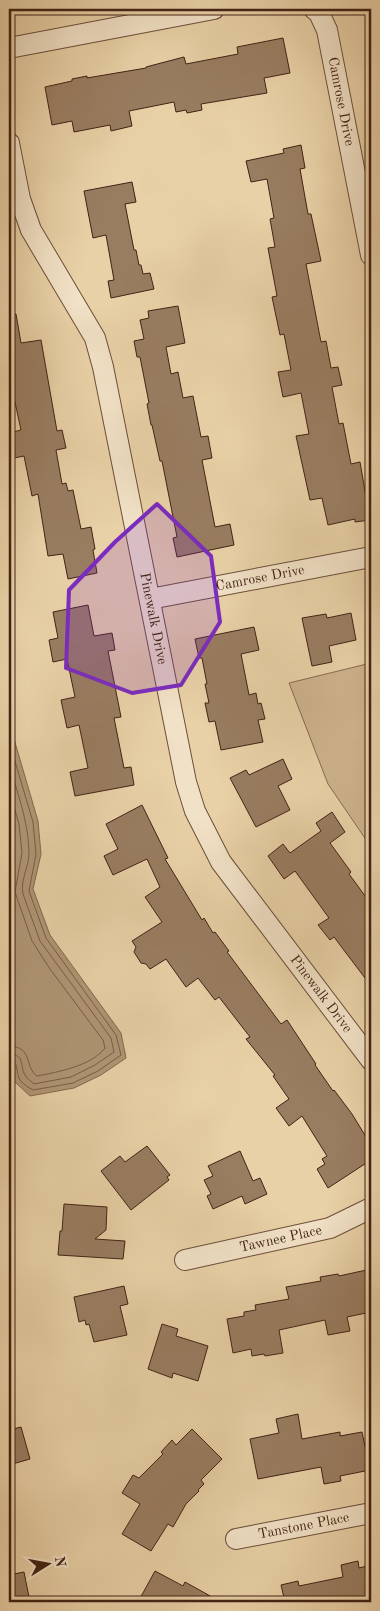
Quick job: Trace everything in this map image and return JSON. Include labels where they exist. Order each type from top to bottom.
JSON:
[{"type":"street","points":[[9,48],[214,9]]},
{"type":"street","name":"Camrose Drive","points":[[314,9],[319,13],[327,30],[371,255]]},
{"type":"street","name":"Pinewalk Drive","points":[[9,143],[20,199],[31,230],[95,338],[103,367],[186,782],[195,811],[207,838],[221,862],[371,1060]]},
{"type":"street","name":"Camrose Drive","points":[[150,599],[371,557]]},
{"type":"street","name":"Tawnee Place","points":[[185,1260],[330,1228],[371,1208]]},
{"type":"street","name":"Tanstone Place","points":[[236,1539],[371,1513]]},
{"type":"highlighted area","points":[[157,504],[211,556],[220,622],[181,685],[132,693],[66,668],[69,590],[115,542]]},
{"type":"shaded area","points":[[371,663],[371,847],[328,784],[289,683]]},
{"type":"water","points":[[9,732],[14,739],[38,821],[41,854],[33,889],[50,935],[121,1033],[126,1058],[101,1075],[74,1088],[30,1096],[14,1081],[9,1054]]},
{"type":"building","points":[[283,38],[290,73],[264,78],[267,93],[201,104],[202,110],[187,113],[186,110],[176,112],[174,102],[129,111],[132,126],[111,131],[110,125],[74,132],[72,121],[52,125],[45,87],[87,76],[87,78],[146,68],[184,57],[186,64],[238,54],[237,47]]},
{"type":"building","points":[[301,145],[305,168],[300,169],[308,214],[311,214],[321,261],[306,264],[321,342],[326,341],[331,368],[338,367],[342,385],[332,387],[339,424],[343,423],[351,464],[360,462],[370,520],[355,522],[355,519],[328,525],[322,498],[310,500],[296,436],[309,434],[301,393],[283,397],[278,372],[291,370],[284,334],[280,335],[272,297],[277,296],[268,248],[275,247],[270,219],[274,218],[267,179],[251,182],[246,161],[284,153],[283,149]]},
{"type":"building","points":[[132,182],[136,202],[125,204],[134,250],[136,250],[143,274],[150,273],[154,289],[111,298],[108,281],[114,280],[106,235],[93,238],[84,191]]},
{"type":"building","points":[[178,306],[185,343],[166,347],[171,374],[178,372],[183,398],[193,396],[201,437],[208,436],[212,458],[202,460],[215,527],[230,524],[234,545],[177,557],[173,538],[177,537],[162,461],[160,461],[151,425],[147,404],[149,403],[140,357],[137,357],[134,341],[144,339],[140,320],[149,318],[148,311]]},
{"type":"building","points":[[9,314],[16,314],[21,343],[41,340],[57,431],[62,430],[66,448],[56,450],[62,484],[66,483],[68,491],[73,490],[81,529],[91,527],[97,573],[68,579],[63,554],[48,556],[38,494],[32,496],[24,456],[9,459],[9,433],[21,430],[13,393],[9,394]]},
{"type":"building","points":[[88,605],[94,636],[112,633],[115,650],[108,651],[121,717],[114,718],[124,768],[131,767],[134,785],[75,796],[70,772],[88,768],[79,725],[67,728],[61,700],[75,697],[67,659],[53,662],[49,640],[58,638],[53,612]]},
{"type":"building","points":[[351,613],[356,640],[329,646],[332,662],[312,666],[302,618],[326,614],[327,618]]},
{"type":"building","points":[[254,627],[259,650],[241,654],[249,695],[256,693],[258,704],[261,703],[265,719],[258,720],[263,742],[221,750],[215,721],[209,722],[205,703],[209,703],[205,684],[207,684],[202,658],[199,658],[195,639]]},
{"type":"building","points":[[283,759],[292,779],[278,786],[290,810],[256,827],[230,778],[246,770],[249,775]]},
{"type":"building","points":[[142,805],[168,858],[165,859],[202,920],[204,918],[213,933],[215,932],[229,951],[227,952],[281,1024],[287,1020],[315,1065],[352,1114],[371,1145],[371,1160],[328,1188],[317,1169],[325,1164],[322,1159],[327,1156],[302,1116],[289,1126],[276,1108],[289,1099],[273,1076],[275,1075],[246,1039],[250,1037],[219,997],[215,1000],[198,978],[186,987],[166,959],[150,969],[146,964],[141,963],[134,952],[136,947],[132,941],[162,922],[145,897],[160,887],[147,859],[113,875],[104,856],[118,849],[106,824]]},
{"type":"building","points":[[332,812],[345,832],[330,843],[351,872],[349,874],[371,904],[371,986],[334,937],[330,940],[318,925],[329,918],[295,871],[284,879],[268,856],[283,844],[290,853],[321,831],[316,823]]},
{"type":"building","points":[[147,1146],[170,1175],[167,1177],[169,1180],[131,1210],[101,1171],[120,1156],[125,1162]]},
{"type":"building","points":[[240,1151],[253,1181],[260,1178],[267,1194],[245,1204],[242,1196],[213,1209],[207,1196],[211,1194],[204,1180],[213,1176],[208,1166]]},
{"type":"building","points":[[64,1204],[107,1207],[106,1230],[95,1239],[125,1241],[123,1259],[58,1255]]},
{"type":"building","points":[[371,1269],[371,1312],[347,1317],[350,1331],[328,1335],[325,1320],[279,1330],[283,1353],[252,1356],[251,1349],[233,1353],[227,1319],[244,1316],[244,1312],[256,1310],[255,1305],[289,1299],[286,1287],[321,1281],[320,1277],[338,1274],[339,1276]]},
{"type":"building","points":[[124,1286],[128,1304],[120,1306],[127,1335],[94,1342],[89,1324],[86,1325],[85,1320],[79,1322],[74,1297]]},
{"type":"building","points":[[162,1324],[178,1329],[176,1336],[208,1346],[198,1381],[173,1373],[172,1378],[148,1369]]},
{"type":"building","points":[[298,1414],[302,1439],[340,1432],[340,1436],[362,1432],[370,1470],[340,1476],[341,1481],[324,1484],[321,1467],[258,1479],[250,1439],[279,1433],[276,1419]]},
{"type":"building","points":[[21,1427],[30,1459],[9,1465],[9,1430]]},
{"type":"building","points":[[192,1429],[222,1459],[201,1480],[204,1484],[186,1504],[173,1527],[168,1524],[151,1551],[122,1534],[140,1504],[122,1493],[133,1475],[139,1478],[163,1454],[161,1452],[172,1440],[176,1445]]},
{"type":"building","points":[[358,1561],[359,1568],[371,1565],[371,1602],[285,1602],[281,1585],[298,1581],[299,1586],[343,1577],[341,1565]]},
{"type":"building","points":[[155,1571],[183,1586],[185,1582],[221,1602],[138,1602]]},
{"type":"building","points":[[24,1572],[30,1602],[9,1602],[9,1575]]}]
